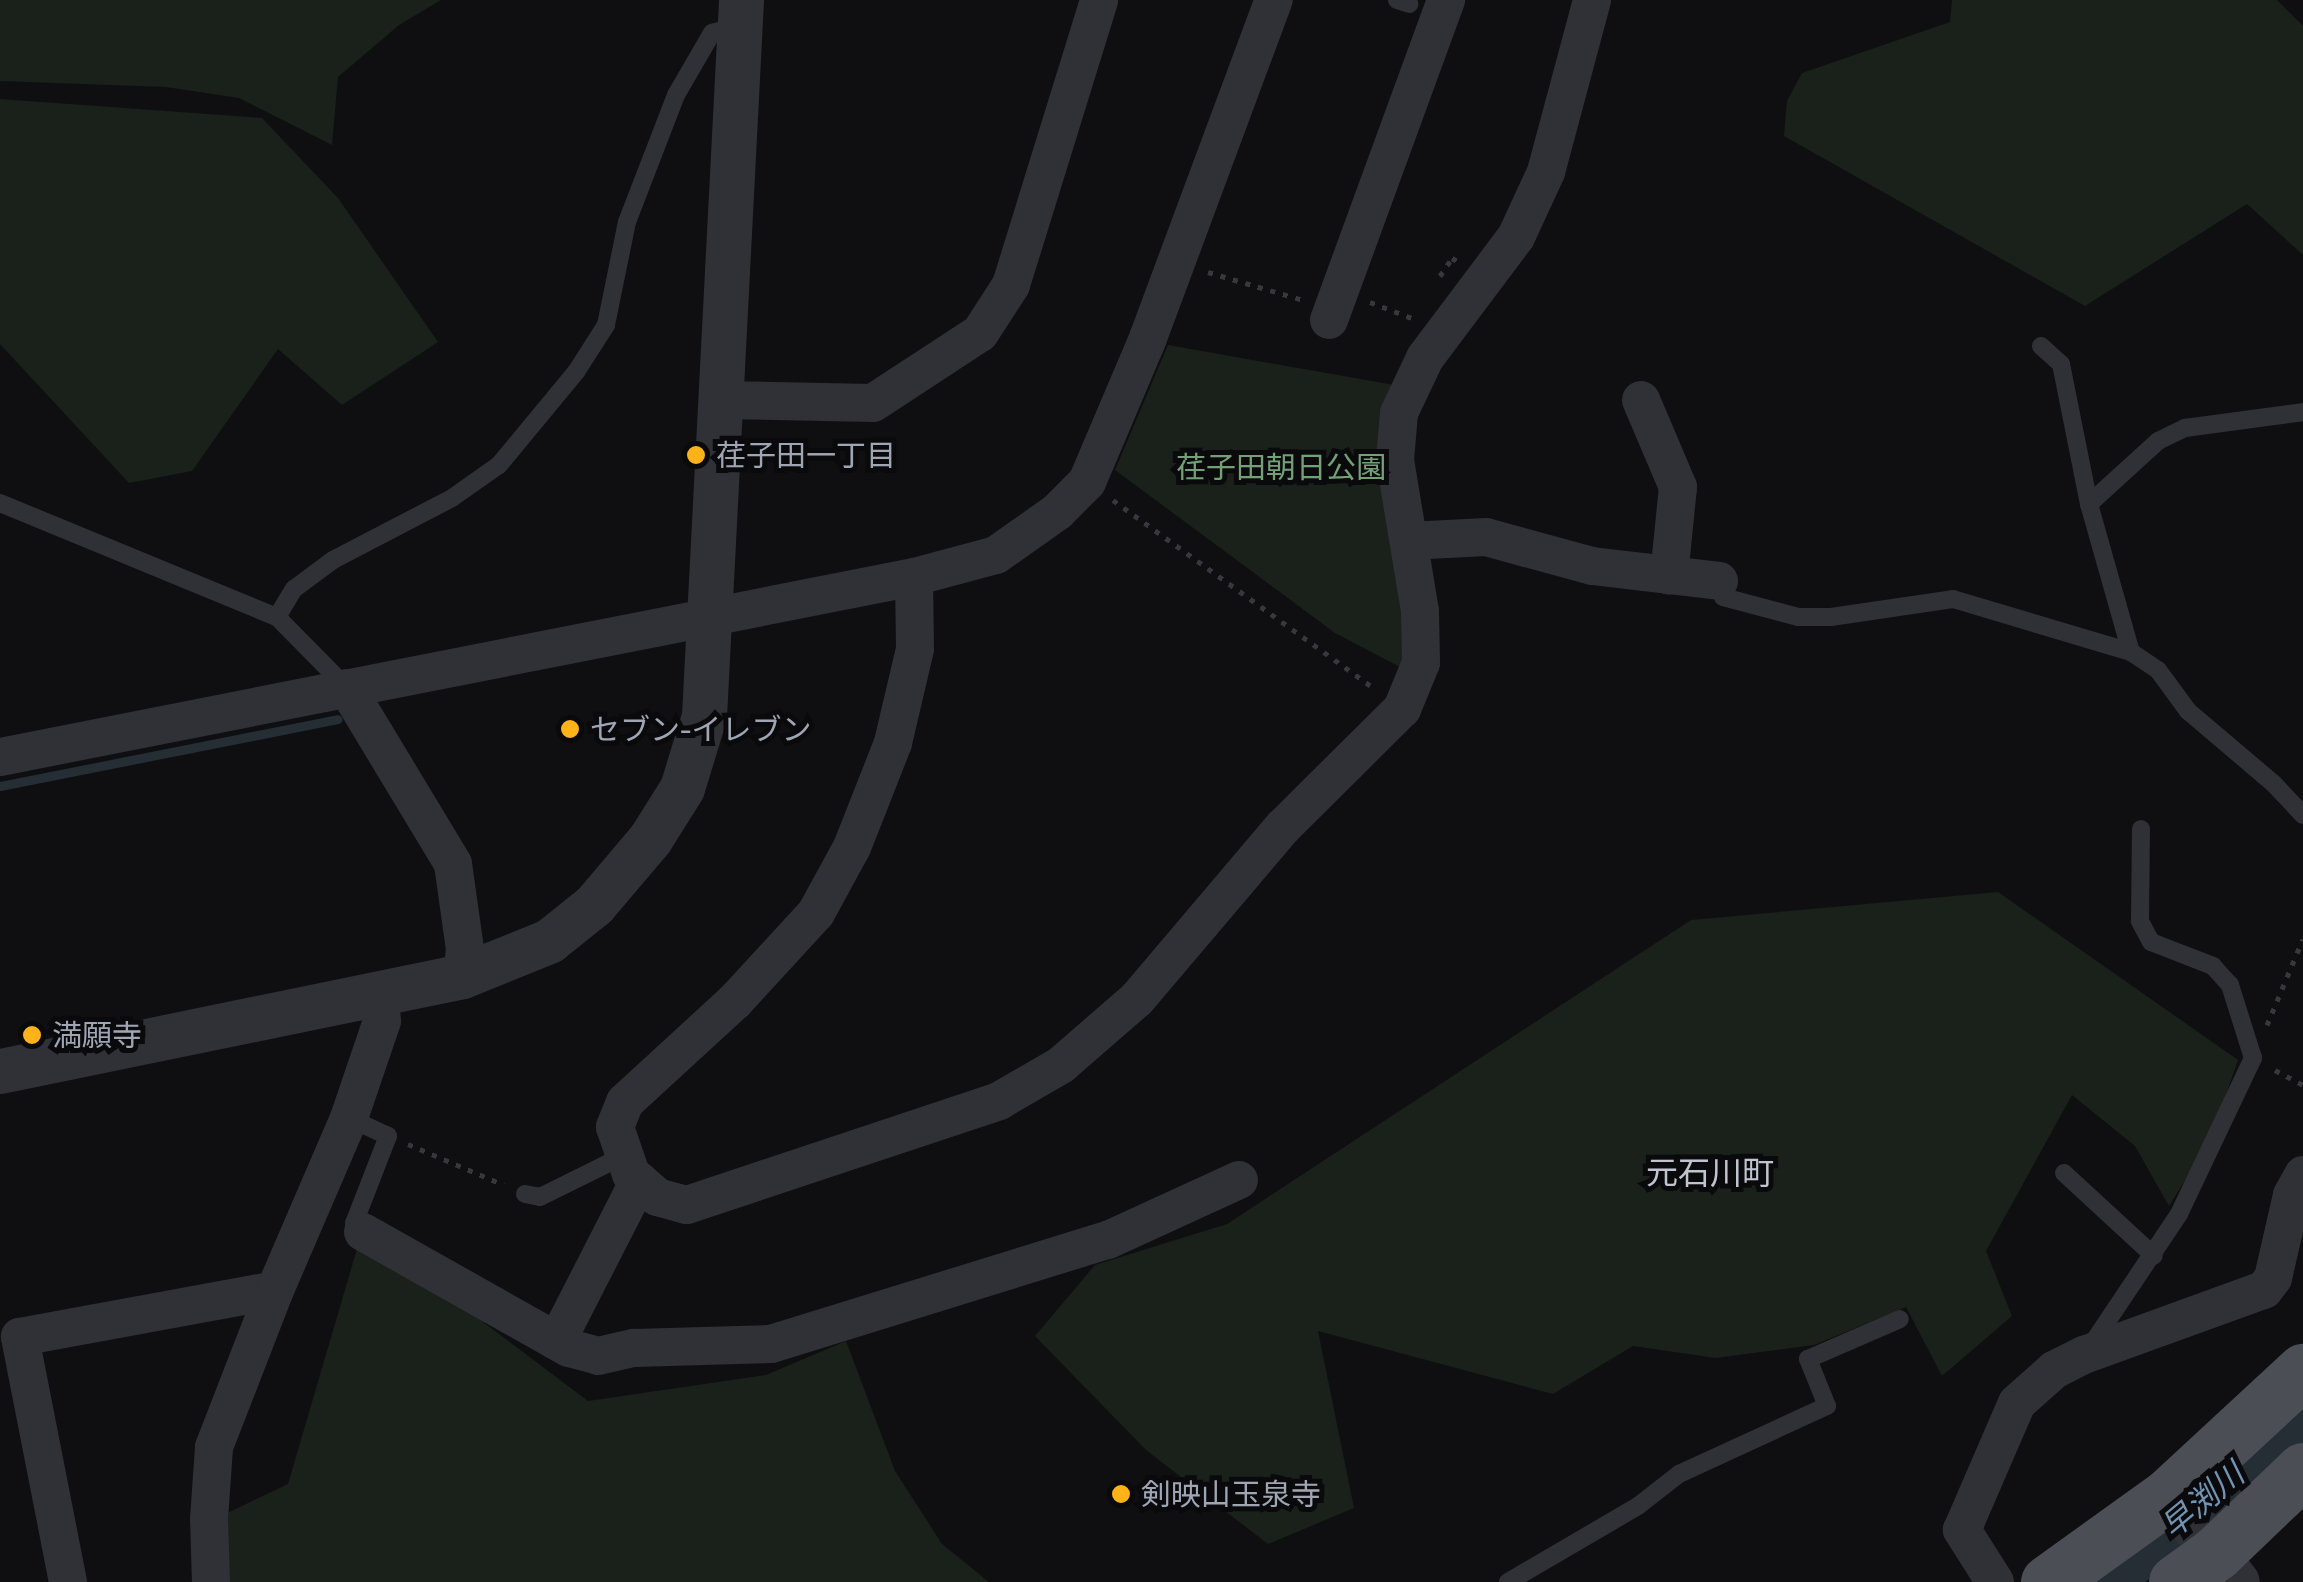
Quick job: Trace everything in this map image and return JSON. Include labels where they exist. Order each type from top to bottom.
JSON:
[{"type":"main road","points":[[2197,1543],[2303,1371]]},
{"type":"main road","points":[[2048,1582],[2197,1543],[2303,1470]]},
{"type":"street","points":[[721,400],[873,404],[980,334],[1011,285],[1099,0]]},
{"type":"street","points":[[0,757],[914,577],[996,556],[1057,512],[1088,482],[1176,263],[1274,0]]},
{"type":"street","points":[[914,577],[915,649],[893,742],[852,846],[816,913],[735,1001],[624,1102],[615,1127],[632,1168],[658,1198],[687,1205],[999,1101],[1061,1065],[1137,999],[1282,827],[1402,709],[1421,663],[1420,611],[1395,460],[1400,413],[1425,358],[1516,237],[1546,172],[1592,0]]},
{"type":"street","points":[[1331,314],[1417,1]]},
{"type":"street","points":[[0,1071],[380,996],[462,976],[549,941],[594,905],[650,839],[682,788],[704,716],[740,13]]},
{"type":"street","points":[[1641,400],[1678,487],[1669,576]]},
{"type":"street","points":[[1409,540],[1486,537],[1592,566],[1719,581]]},
{"type":"street","points":[[346,688],[453,864],[465,949],[462,976]]},
{"type":"street","points":[[212,1582],[209,1519],[214,1448],[275,1290],[349,1118],[382,1021],[380,996]]},
{"type":"street","points":[[557,1341],[632,1168]]},
{"type":"street","points":[[1995,1582],[1962,1530],[2016,1403],[2054,1370],[2084,1356],[2264,1290],[2274,1278],[2292,1195],[2303,1175]]},
{"type":"street","points":[[362,1232],[557,1341],[598,1356],[634,1348],[771,1344],[1108,1240],[1239,1180]]},
{"type":"street","points":[[68,1582],[20,1337],[275,1290]]},
{"type":"lane","points":[[278,617],[294,589],[334,560],[452,498],[499,465],[576,372],[606,325],[627,222],[676,95],[712,33],[740,13]]},
{"type":"lane","points":[[2041,346],[2061,364],[2089,504],[2130,652]]},
{"type":"lane","points":[[2089,504],[2158,441],[2185,428],[2303,412]]},
{"type":"lane","points":[[0,503],[278,617],[346,688]]},
{"type":"lane","points":[[1719,581],[1723,597],[1798,616],[1830,617],[1953,599],[2130,652],[2158,670],[2188,711],[2272,782],[2303,815]]},
{"type":"lane","points":[[2084,1356],[2154,1256],[2214,1147],[2253,1058],[2230,985],[2213,966],[2168,952],[2151,942],[2140,920],[2141,829]]},
{"type":"lane","points":[[349,1118],[388,1136],[354,1223],[362,1232]]},
{"type":"lane","points":[[525,1194],[540,1197],[632,1168]]},
{"type":"lane","points":[[2064,1173],[2154,1256]]},
{"type":"lane","points":[[1508,1582],[1638,1506],[1678,1474],[1827,1406],[1808,1360],[1900,1319]]},
{"type":"path","points":[[1432,288],[1452,258]]},
{"type":"path","points":[[1176,263],[1331,314]]},
{"type":"path","points":[[1383,307],[1412,318],[1422,303]]},
{"type":"path","points":[[1088,482],[1402,709]]},
{"type":"path","points":[[2303,939],[2253,1058],[2303,1086]]},
{"type":"path","points":[[388,1136],[525,1194]]},
{"type":"green space","points":[[0,0],[441,0],[399,25],[338,77],[332,145],[239,98],[166,87],[0,81]]},
{"type":"green space","points":[[1952,0],[2277,0],[2303,26],[2303,255],[2247,204],[2085,306],[1784,136],[1787,101],[1802,73],[1950,22]]},
{"type":"green space","points":[[0,99],[262,118],[338,198],[438,342],[342,405],[278,349],[192,471],[129,483],[0,344]]},
{"type":"green space","name":"荏子田朝日公園","points":[[1168,345],[1394,385],[1405,644],[1402,668],[1335,633],[1115,470]]},
{"type":"green space","points":[[1998,892],[2238,1060],[2210,1140],[2169,1206],[2135,1146],[2072,1095],[1986,1251],[2012,1316],[1942,1376],[1906,1307],[1814,1345],[1716,1358],[1633,1346],[1553,1394],[1318,1331],[1354,1508],[1268,1544],[1146,1450],[1035,1336],[1095,1265],[1227,1224],[1691,920]]},
{"type":"green space","points":[[359,1242],[430,1282],[588,1401],[766,1375],[846,1341],[895,1471],[942,1544],[989,1582],[225,1582],[219,1517],[288,1484]]},
{"type":"waterway","points":[[0,786],[337,719]]},
{"type":"waterway","name":"早渕川","points":[[2095,1582],[2180,1524],[2303,1411]]},
{"type":"place","name":"荏子田一丁目","points":[[696,455]]},
{"type":"place","name":"セブン-イレブン","points":[[570,729]]},
{"type":"place","name":"満願寺","points":[[32,1035]]},
{"type":"place","name":"剣映山玉泉寺","points":[[1121,1494]]},
{"type":"district","name":"元石川町","points":[[1710,1172]]}]
